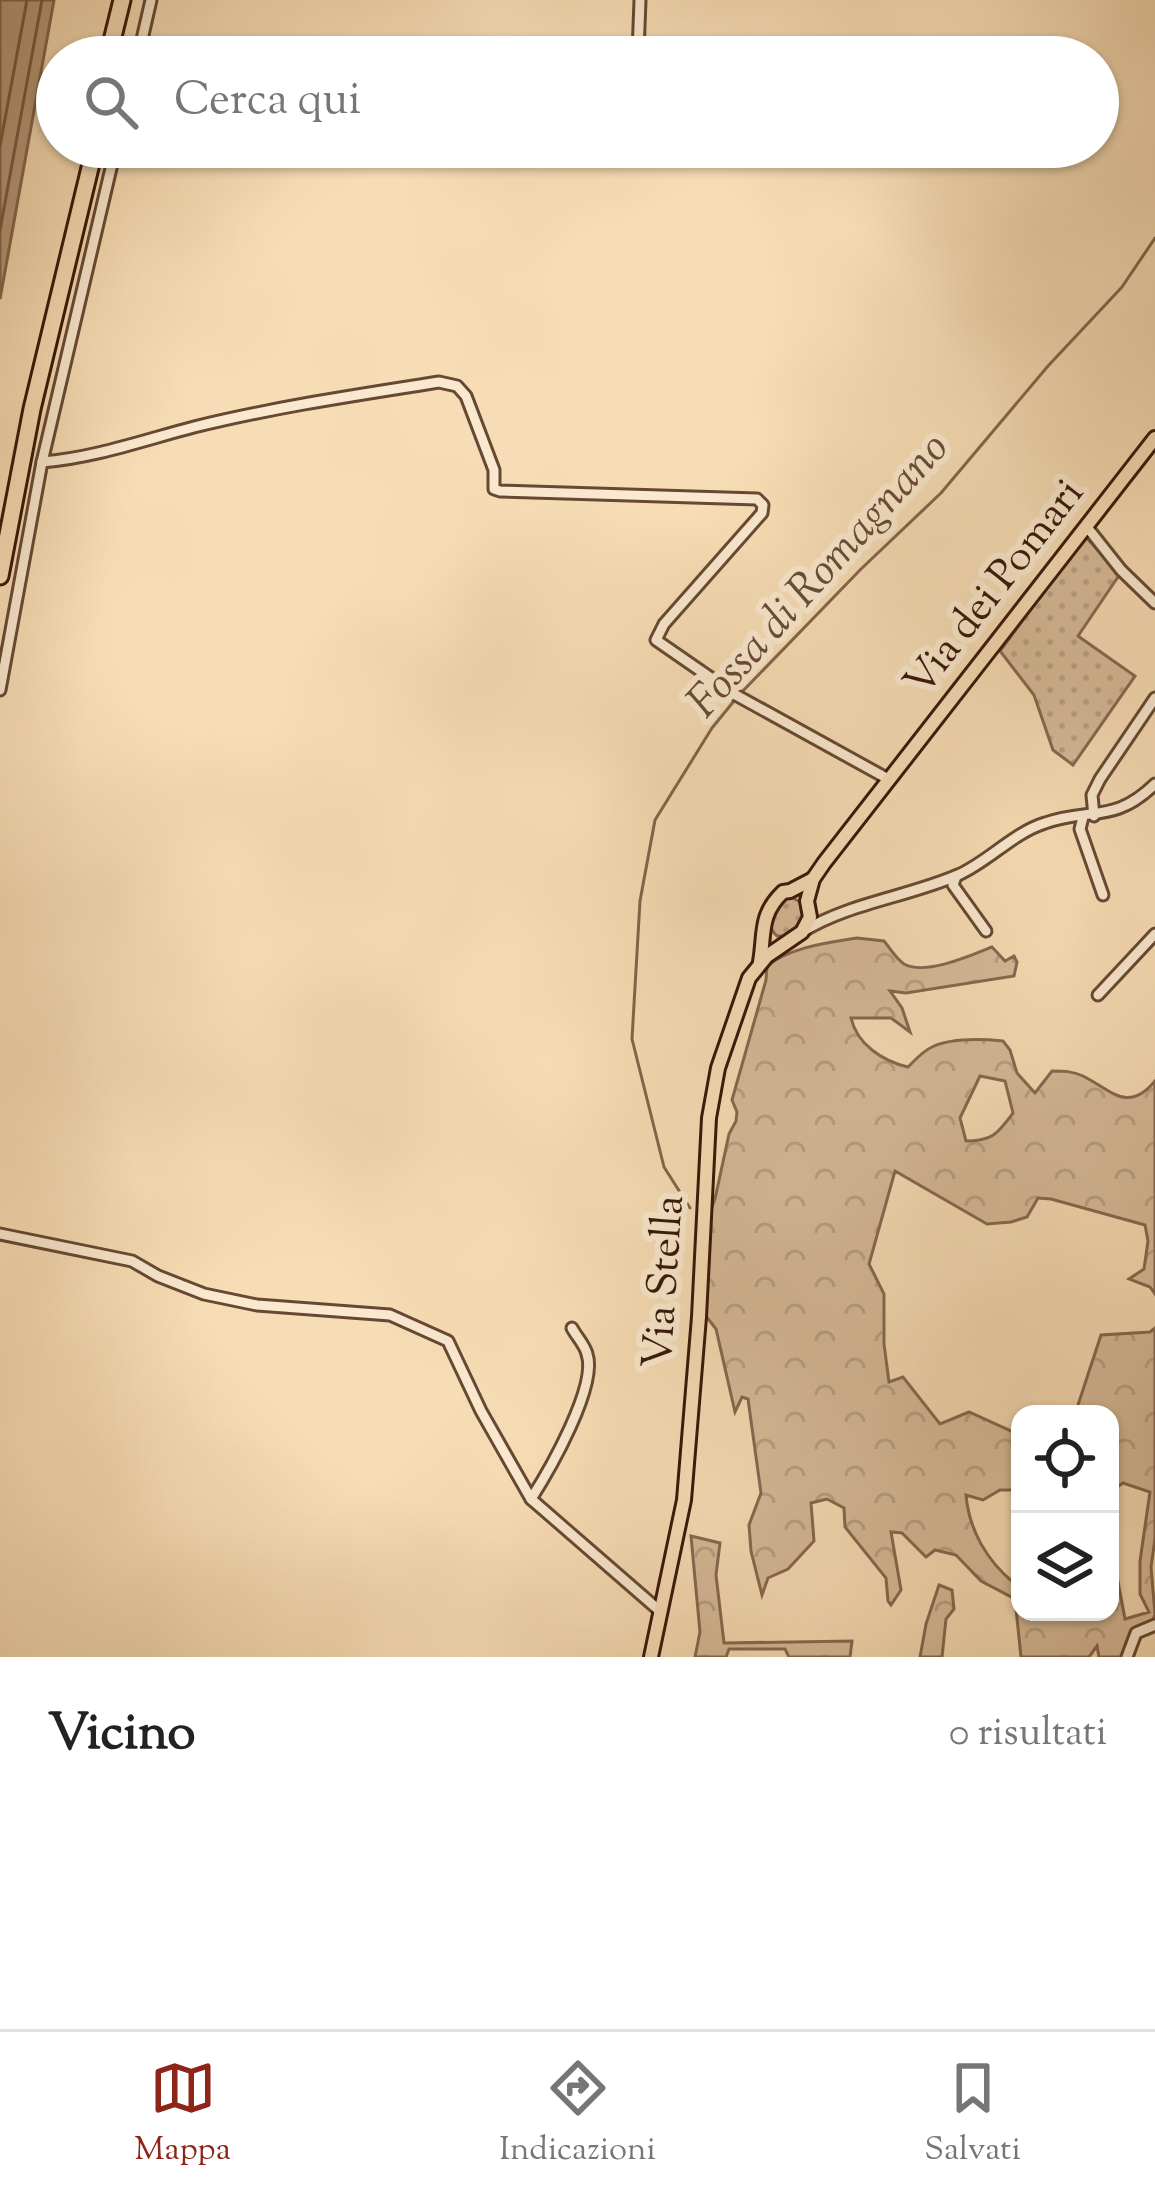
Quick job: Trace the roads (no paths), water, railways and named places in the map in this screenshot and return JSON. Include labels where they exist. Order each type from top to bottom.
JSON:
[{"type":"highway","points":[[117,36],[126,0]]},
{"type":"highway","points":[[0,526],[22,408],[81,168]]},
{"type":"highway","points":[[0,576],[32,409],[90,168]]},
{"type":"main road","name":"Via dei Pomari","points":[[764,930],[765,917],[777,896],[813,879],[1155,438]]},
{"type":"main road","name":"Via dei Pomari","points":[[802,932],[810,917],[813,879]]},
{"type":"main road","points":[[790,891],[808,905]]},
{"type":"main road","points":[[764,930],[787,943],[802,932]]},
{"type":"main road","name":"Via Stella","points":[[760,962],[764,930]]},
{"type":"main road","name":"Via Stella","points":[[651,1657],[684,1500],[710,1118],[725,1042],[749,978],[760,962],[787,943]]},
{"type":"street","points":[[143,36],[152,0]]},
{"type":"street","points":[[639,36],[640,0]]},
{"type":"street","points":[[0,690],[42,463],[111,168]]},
{"type":"street","points":[[42,463],[302,403],[439,382],[457,386],[466,396],[494,470],[494,489],[757,500],[764,506],[664,624],[656,640],[739,697],[890,780]]},
{"type":"street","points":[[1088,527],[1121,570],[1155,603]]},
{"type":"street","points":[[1103,895],[1080,829],[1100,779],[1155,698]]},
{"type":"street","points":[[802,932],[830,916],[956,876],[1044,823],[1122,808],[1155,784]]},
{"type":"street","points":[[956,876],[952,885],[986,931]]},
{"type":"street","points":[[808,905],[830,916]]},
{"type":"street","points":[[1098,994],[1155,934]]},
{"type":"street","points":[[0,1234],[132,1261],[204,1294],[257,1306],[390,1315],[448,1341],[531,1499],[661,1612]]},
{"type":"street","points":[[531,1499],[571,1430],[588,1371],[588,1355],[572,1328]]},
{"type":"street","points":[[1127,1657],[1136,1633],[1155,1625]]},
{"type":"water","points":[[0,0],[54,0],[47,36],[36,36],[36,100],[0,299]]},
{"type":"waterway","name":"Fossa di Romagnano","points":[[740,694],[941,493],[1122,287],[1155,238]]},
{"type":"waterway","name":"Fossa di Romagnano","points":[[690,1208],[664,1167],[632,1039],[640,901],[655,820],[734,701]]}]
